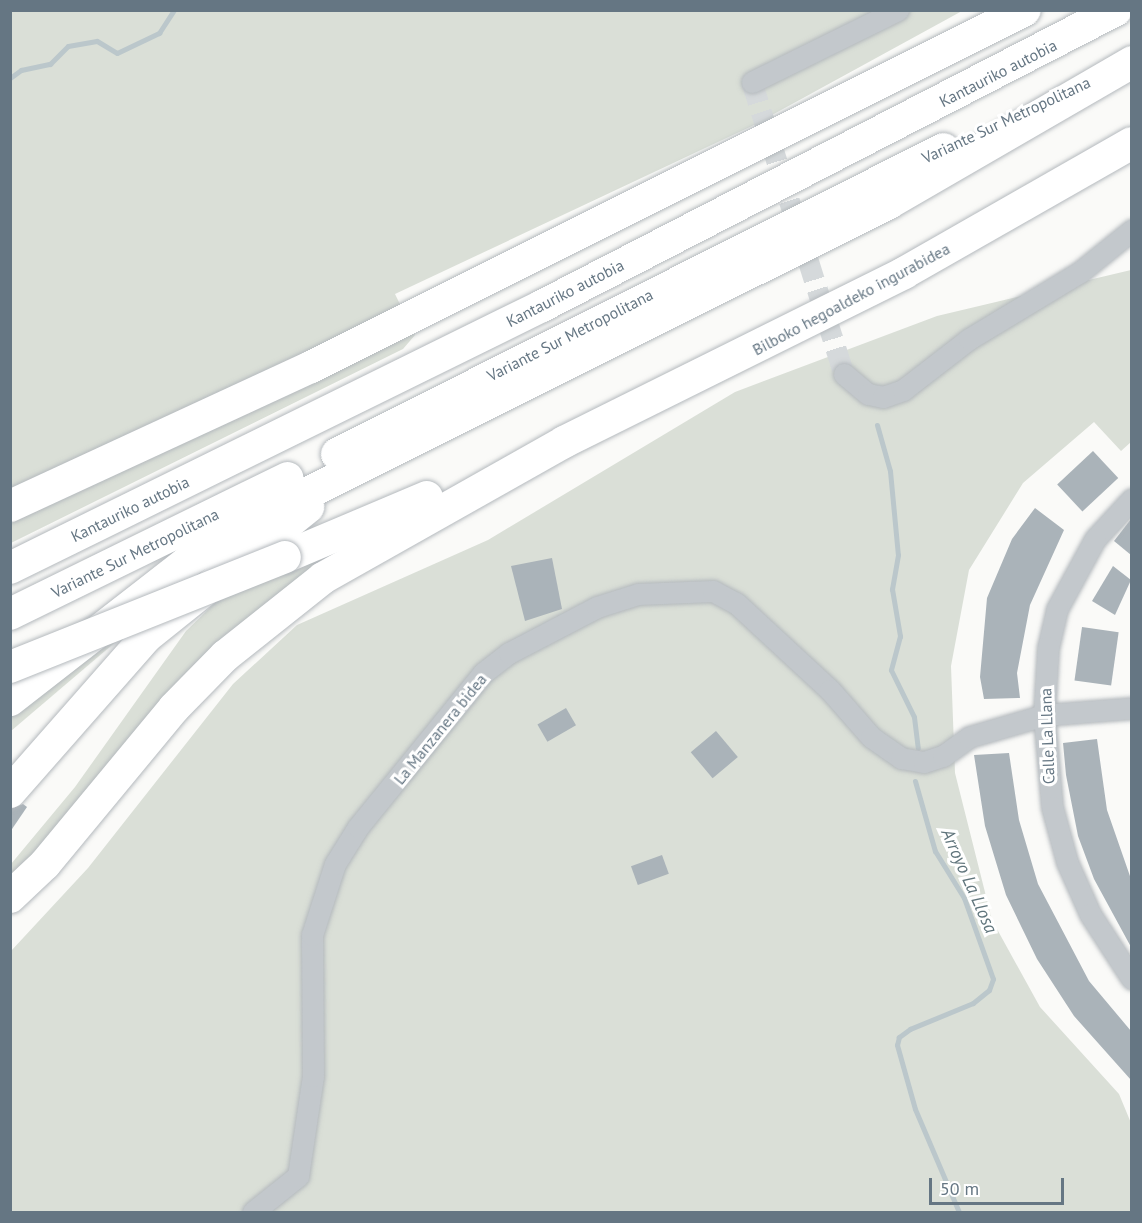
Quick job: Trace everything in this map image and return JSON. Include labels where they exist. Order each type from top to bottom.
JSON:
[{"type":"highway","points":[[10,506],[290,377],[1025,10]]},
{"type":"highway","name":"Kantauriko autobia","points":[[10,568],[522,316],[1116,10]]},
{"type":"highway","points":[[10,700],[188,562],[254,520],[889,203],[1131,61]]},
{"type":"highway","name":"Variante Sur Metropolitana","points":[[10,614],[846,197],[1131,61]]},
{"type":"highway","name":"Bilboko hegoaldeko ingurabidea","points":[[564,442],[904,273],[1131,143]]},
{"type":"highway","points":[[10,792],[146,637],[313,503],[464,417]]},
{"type":"highway","points":[[10,668],[564,442]]},
{"type":"highway","points":[[10,897],[45,864],[174,708],[278,609],[373,547],[564,442]]},
{"type":"street","points":[[752,81],[898,10]]},
{"type":"street","points":[[844,374],[868,394],[883,397],[903,390],[969,339],[1080,272],[1131,230]]},
{"type":"street","name":"Calle La Llana","points":[[1131,499],[1095,539],[1057,609],[1048,647],[1044,716],[1052,807],[1067,862],[1090,914],[1131,979]]},
{"type":"street","name":"La Manzanera bidea","points":[[253,1212],[298,1176],[313,1076],[312,935],[335,864],[358,827],[483,673],[509,653],[588,612],[638,594],[712,591],[736,603],[830,690],[871,737],[901,758],[924,762],[943,756],[969,737],[1044,716],[1131,708]]},
{"type":"shaded area","points":[[11,11],[962,11],[752,126],[395,294],[415,335],[403,349],[11,543]]},
{"type":"shaded area","points":[[1131,270],[1131,442],[1121,451],[1094,422],[1023,483],[969,570],[951,666],[955,773],[992,920],[1040,1007],[1119,1094],[1131,1123],[1131,1212],[11,1212],[11,951],[88,868],[233,684],[297,625],[488,540],[735,392],[937,316]]},
{"type":"shaded area","points":[[346,549],[256,611],[207,658],[11,883],[11,864],[75,787],[186,631],[217,601]]},
{"type":"shaded area","points":[[119,639],[11,731],[11,711],[93,646]]},
{"type":"building","points":[[1093,451],[1118,478],[1082,511],[1057,484]]},
{"type":"building","points":[[1035,508],[1064,530],[1030,605],[1017,673],[1020,698],[984,699],[980,677],[987,598],[1012,539]]},
{"type":"building","points":[[1131,519],[1131,555],[1114,541]]},
{"type":"building","points":[[552,558],[562,609],[525,621],[511,566]]},
{"type":"building","points":[[1113,566],[1131,580],[1115,615],[1092,601]]},
{"type":"building","points":[[1082,627],[1119,632],[1111,686],[1074,680]]},
{"type":"building","points":[[566,708],[576,725],[547,742],[537,724]]},
{"type":"building","points":[[716,731],[738,757],[713,778],[691,752]]},
{"type":"building","points":[[1097,739],[1107,810],[1131,879],[1131,947],[1094,879],[1078,836],[1066,775],[1063,743]]},
{"type":"building","points":[[1009,753],[1019,820],[1038,884],[1089,981],[1131,1031],[1131,1080],[1074,1016],[1037,959],[1006,895],[985,826],[974,755]]},
{"type":"building","points":[[23,804],[27,807],[10,832],[10,809]]},
{"type":"building","points":[[662,855],[669,874],[638,885],[631,866]]},
{"type":"waterway","points":[[10,78],[21,70],[50,64],[68,46],[97,41],[117,53],[159,33],[174,10]]},
{"type":"waterway","name":"Arroyo La Llosa","points":[[877,425],[890,471],[898,555],[892,589],[900,636],[891,670],[914,717],[918,748]]},
{"type":"waterway","name":"Arroyo La Llosa","points":[[915,781],[935,851],[964,898],[993,979],[989,990],[973,1003],[910,1029],[899,1037],[897,1045],[915,1109],[959,1212]]},
{"type":"tunnel","points":[[752,82],[844,374]]}]
